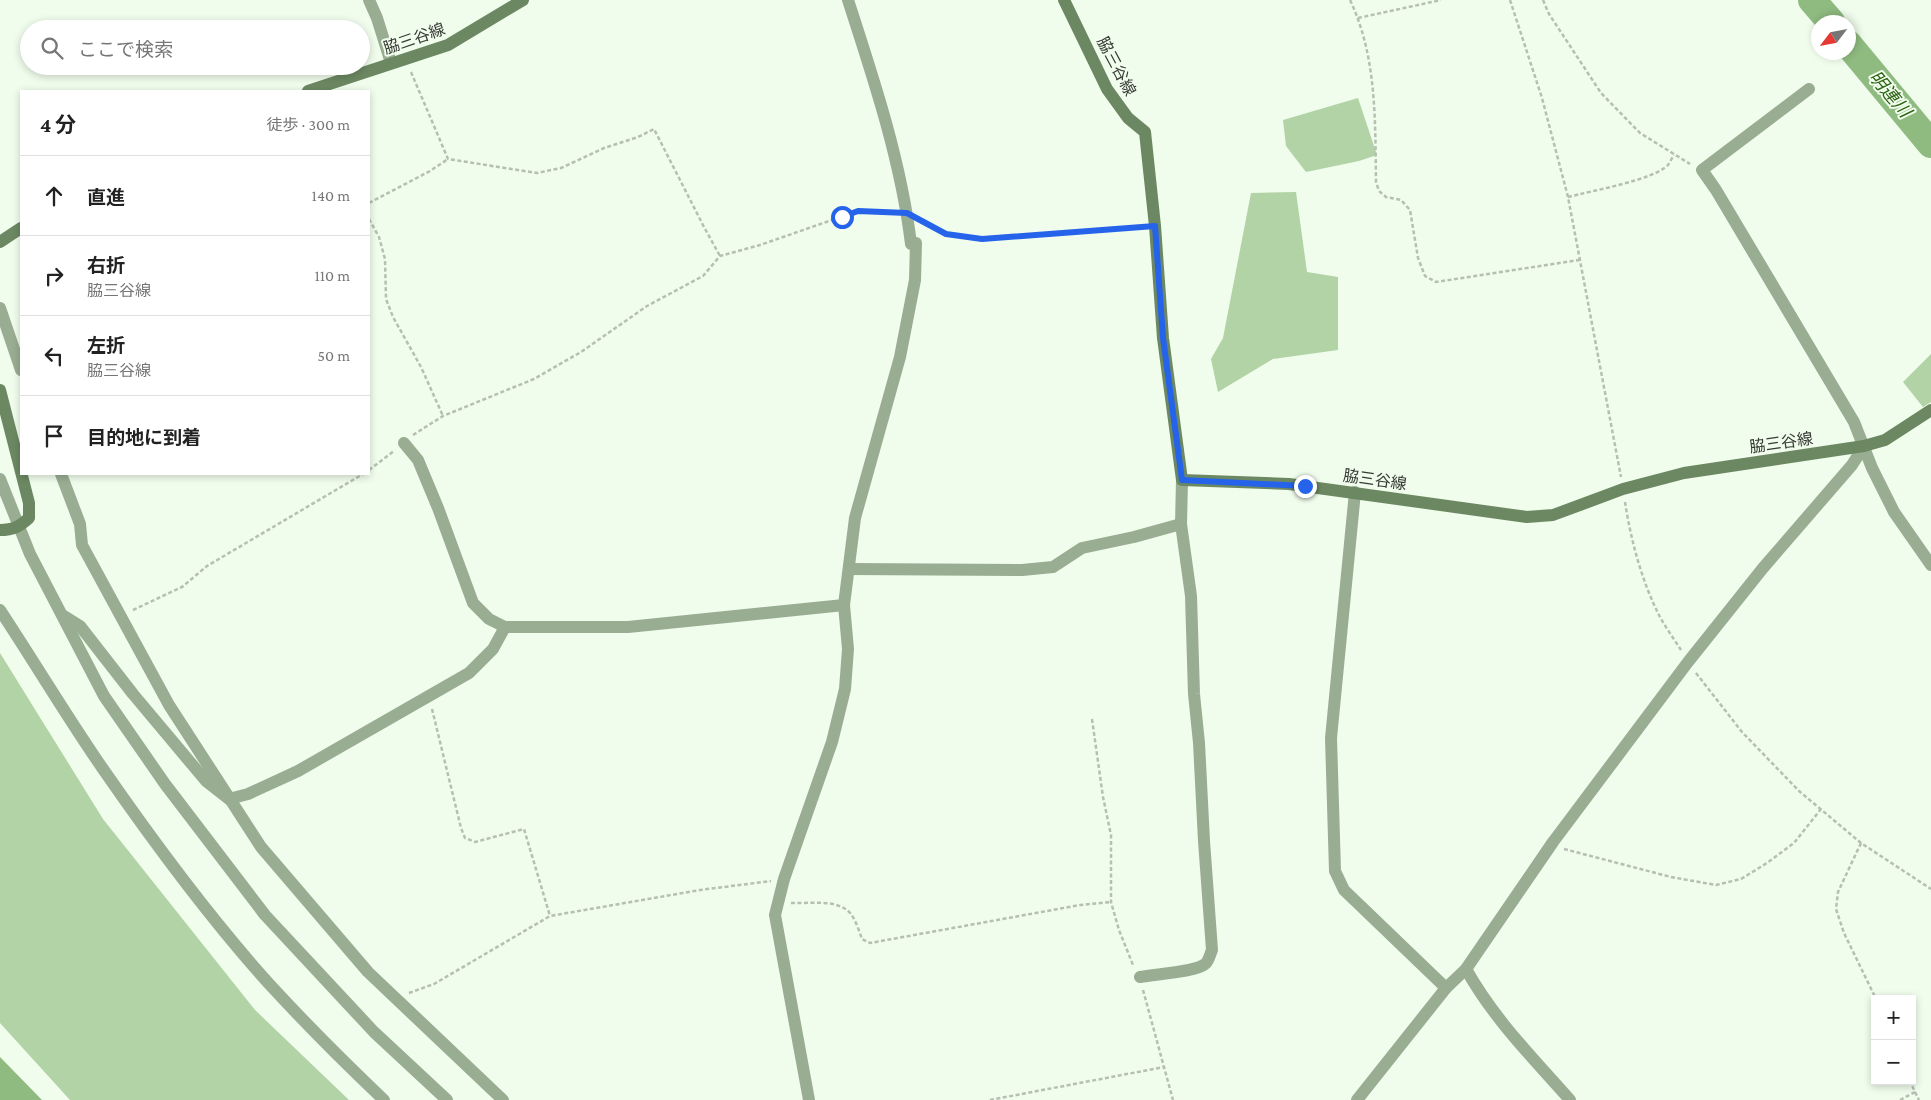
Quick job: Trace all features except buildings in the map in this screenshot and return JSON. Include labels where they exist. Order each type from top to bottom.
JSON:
[{"type":"main road","name":"脇三谷線","points":[[370,70],[448,45],[523,0]]},
{"type":"main road","name":"脇三谷線","points":[[1064,0],[1107,89],[1128,118],[1145,132],[1155,226],[1163,338],[1182,480],[1289,484],[1527,517],[1553,515],[1623,489],[1684,473],[1864,446],[1885,440],[1931,410]]},
{"type":"main road","name":"脇三谷線","points":[[311,90],[355,75]]},
{"type":"main road","points":[[0,242],[20,229]]},
{"type":"main road","points":[[0,390],[20,468]]},
{"type":"main road","points":[[0,530],[18,528],[28,518],[29,503],[22,475]]},
{"type":"street","points":[[369,0],[377,18],[391,63]]},
{"type":"street","points":[[809,1100],[775,915],[784,879],[832,742],[845,689],[848,649],[844,605],[855,518],[900,357],[914,280],[916,243],[911,244],[898,171],[878,96],[848,0]]},
{"type":"street","points":[[1809,89],[1702,170],[1716,190],[1844,404],[1854,422],[1872,468],[1894,512],[1931,565]]},
{"type":"street","points":[[0,308],[20,367]]},
{"type":"street","points":[[404,443],[418,460],[438,508],[472,603],[489,619],[505,627],[628,627],[844,605]]},
{"type":"street","points":[[1357,1100],[1446,988],[1466,969],[1551,845],[1688,662],[1763,568],[1852,465],[1864,446]]},
{"type":"street","points":[[61,475],[80,524],[82,545],[120,616],[169,705],[260,846],[368,972],[503,1100]]},
{"type":"street","points":[[0,480],[30,554],[104,696],[165,784],[266,915],[374,1032],[447,1100]]},
{"type":"street","points":[[1140,977],[1196,969],[1207,963],[1212,950],[1199,743],[1194,694],[1191,596],[1181,524],[1182,480]]},
{"type":"street","points":[[1354,492],[1331,738],[1335,871],[1344,890],[1446,988]]},
{"type":"street","points":[[849,568],[1022,570],[1053,567],[1082,548],[1134,537],[1181,524]]},
{"type":"street","points":[[0,610],[101,767],[157,846],[214,919],[271,987],[384,1100]]},
{"type":"street","points":[[62,615],[80,626],[133,694],[206,781],[229,799]]},
{"type":"street","points":[[229,799],[248,794],[298,771],[469,673],[493,649],[505,627]]},
{"type":"street","points":[[1466,969],[1479,992],[1502,1022],[1570,1100]]},
{"type":"path","points":[[1350,0],[1358,18],[1370,66],[1374,96],[1376,182],[1379,191],[1386,198],[1401,200],[1410,210],[1418,258],[1425,276],[1436,282],[1579,260]]},
{"type":"path","points":[[1358,18],[1441,0]]},
{"type":"path","points":[[1510,0],[1542,98],[1568,197],[1621,468],[1629,530],[1642,572],[1660,616],[1688,662],[1742,732],[1799,791],[1861,843],[1931,889]]},
{"type":"path","points":[[1543,0],[1549,14],[1601,93],[1640,133],[1702,170]]},
{"type":"path","points":[[406,58],[448,159]]},
{"type":"path","points":[[370,202],[430,171],[448,159],[537,173],[561,168],[604,148],[638,137],[654,129],[720,256]]},
{"type":"path","points":[[1568,197],[1658,172],[1668,165],[1674,155]]},
{"type":"path","points":[[370,469],[415,433],[443,416],[534,379],[581,352],[647,306],[703,276],[720,256],[760,245],[858,211],[907,213],[946,234],[982,239],[1155,226]]},
{"type":"path","points":[[370,221],[379,237],[385,258],[386,299],[393,317],[421,367],[443,416]]},
{"type":"path","points":[[120,616],[182,587],[207,566],[361,475]]},
{"type":"path","points":[[429,695],[461,828],[466,838],[475,842],[524,829],[550,916]]},
{"type":"path","points":[[1092,719],[1103,797],[1111,835],[1111,902],[1128,957],[1140,977],[1173,1100]]},
{"type":"path","points":[[1551,845],[1671,877],[1716,885],[1741,879],[1767,864],[1794,842],[1821,809]]},
{"type":"path","points":[[1861,843],[1838,892],[1836,909],[1844,933],[1874,995]]},
{"type":"path","points":[[395,998],[434,984],[550,916],[700,890],[784,879]]},
{"type":"path","points":[[779,901],[791,904],[832,904],[842,907],[851,914],[862,939],[870,943],[1080,905],[1111,902]]},
{"type":"path","points":[[990,1100],[1164,1067]]},
{"type":"path","points":[[1911,1085],[1919,1100]]},
{"type":"path","points":[[1900,1100],[1914,1092]]},
{"type":"shaded area","points":[[1358,98],[1377,155],[1359,161],[1306,172],[1286,146],[1283,120]]},
{"type":"shaded area","points":[[1296,192],[1307,272],[1338,277],[1338,350],[1273,359],[1218,392],[1211,359],[1223,338],[1251,193]]},
{"type":"shaded area","points":[[1931,354],[1931,402],[1923,407],[1903,382]]},
{"type":"shaded area","points":[[0,653],[103,819],[255,1010],[349,1100],[70,1100],[0,1023]]},
{"type":"shaded area","points":[[0,1057],[42,1100],[0,1100]]},
{"type":"waterway","name":"明連川","points":[[1812,0],[1825,15]]},
{"type":"waterway","name":"明連川","points":[[1856,54],[1931,144]]},
{"type":"route","points":[[842,217],[858,211],[907,213],[946,234],[982,239],[1155,226],[1163,338],[1182,480],[1305,486]]}]
